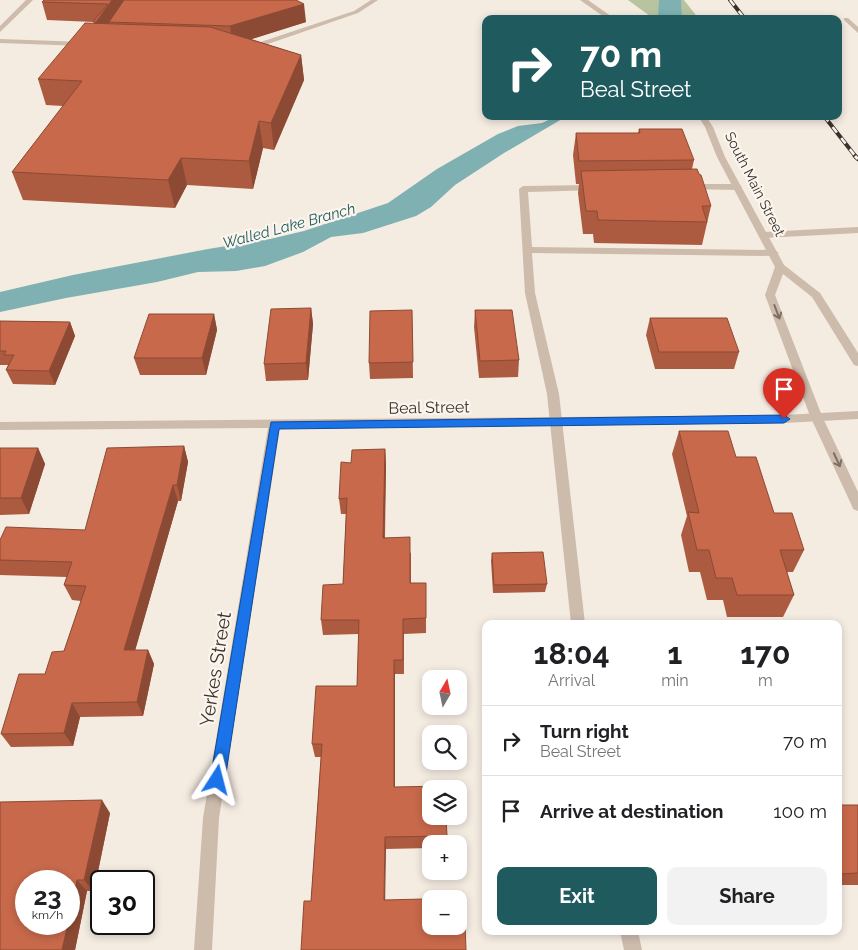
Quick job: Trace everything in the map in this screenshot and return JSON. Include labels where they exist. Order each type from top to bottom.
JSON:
[{"type":"street","points":[[0,30],[30,0]]},
{"type":"street","points":[[241,49],[333,20],[366,7],[374,0]]},
{"type":"street","points":[[583,0],[606,15]]},
{"type":"street","points":[[846,19],[858,31]]},
{"type":"street","points":[[0,41],[95,44]]},
{"type":"street","name":"South Main Street","points":[[705,120],[721,157],[780,266],[816,295],[858,362]]},
{"type":"street","points":[[680,188],[738,187]]},
{"type":"street","points":[[578,620],[554,422],[553,394],[530,293],[523,189],[601,188]]},
{"type":"street","points":[[764,235],[858,230]]},
{"type":"street","points":[[527,250],[774,253]]},
{"type":"street","points":[[780,266],[770,294],[816,416],[858,506]]},
{"type":"street","name":"Beal Street","points":[[0,426],[554,422],[784,419],[858,415]]},
{"type":"street","name":"Yerkes Street","points":[[203,950],[211,818],[274,425]]},
{"type":"street","points":[[630,935],[633,950]]},
{"type":"green space","points":[[628,0],[684,0],[696,15],[649,15]]},
{"type":"water","points":[[659,0],[681,0],[682,15],[658,15]]},
{"type":"water","points":[[548,120],[560,120],[455,185],[431,207],[416,216],[363,233],[331,237],[303,252],[265,266],[236,271],[198,272],[157,282],[0,312],[0,292],[73,275],[270,239],[304,231],[388,203],[437,169],[498,134],[518,126],[542,123]]},
{"type":"building","points":[[44,0],[112,0],[96,22],[93,22],[108,4],[42,2]]},
{"type":"building","points":[[124,0],[296,0],[304,4],[230,26],[109,22]]},
{"type":"building","points":[[85,23],[210,27],[301,55],[271,123],[259,121],[249,161],[181,158],[168,180],[12,172],[82,81],[38,79]]},
{"type":"building","points":[[639,129],[682,129],[694,160],[579,161],[576,133],[640,133]]},
{"type":"building","points":[[697,169],[701,175],[711,206],[702,206],[707,222],[598,220],[597,211],[586,211],[581,171]]},
{"type":"building","points":[[311,308],[306,363],[264,364],[271,309]]},
{"type":"building","points":[[412,310],[413,362],[369,363],[370,311]]},
{"type":"building","points":[[475,310],[512,310],[519,360],[480,361]]},
{"type":"building","points":[[149,314],[214,314],[202,358],[134,358]]},
{"type":"building","points":[[650,318],[727,318],[739,352],[659,352]]},
{"type":"building","points":[[0,321],[70,322],[49,371],[6,370],[14,355],[4,355],[6,351],[0,351]]},
{"type":"building","points":[[679,431],[728,431],[736,457],[756,457],[774,513],[792,513],[804,550],[780,550],[794,595],[737,595],[732,578],[716,578],[709,550],[697,550],[688,512],[699,513]]},
{"type":"building","points":[[184,446],[177,485],[173,485],[124,650],[148,650],[137,702],[72,703],[64,733],[1,734],[19,674],[45,674],[52,652],[64,651],[86,586],[64,585],[72,562],[0,560],[0,540],[6,527],[85,530],[107,448]]},
{"type":"building","points":[[0,448],[38,448],[21,498],[0,498]]},
{"type":"building","points":[[385,449],[383,538],[410,537],[410,583],[426,583],[426,618],[403,619],[403,660],[394,660],[394,787],[422,786],[422,825],[446,825],[447,835],[385,837],[384,900],[422,899],[422,935],[465,935],[466,950],[301,950],[304,901],[311,901],[322,744],[312,744],[316,686],[357,686],[359,620],[321,620],[323,585],[343,584],[347,498],[339,499],[341,462],[351,463],[352,450]]},
{"type":"building","points":[[543,552],[547,584],[494,585],[492,553]]},
{"type":"building","points":[[102,800],[84,880],[80,880],[80,870],[15,870],[15,935],[65,935],[62,950],[0,950],[0,802]]},
{"type":"building","points":[[842,805],[858,805],[858,873],[842,874]]},
{"type":"railway","points":[[730,0],[742,15]]},
{"type":"railway","points":[[827,120],[856,157]]},
{"type":"route","points":[[217,780],[274,425],[784,419]]},
{"type":"water label","name":"Walled Lake Branch","points":[[289,226]]}]
